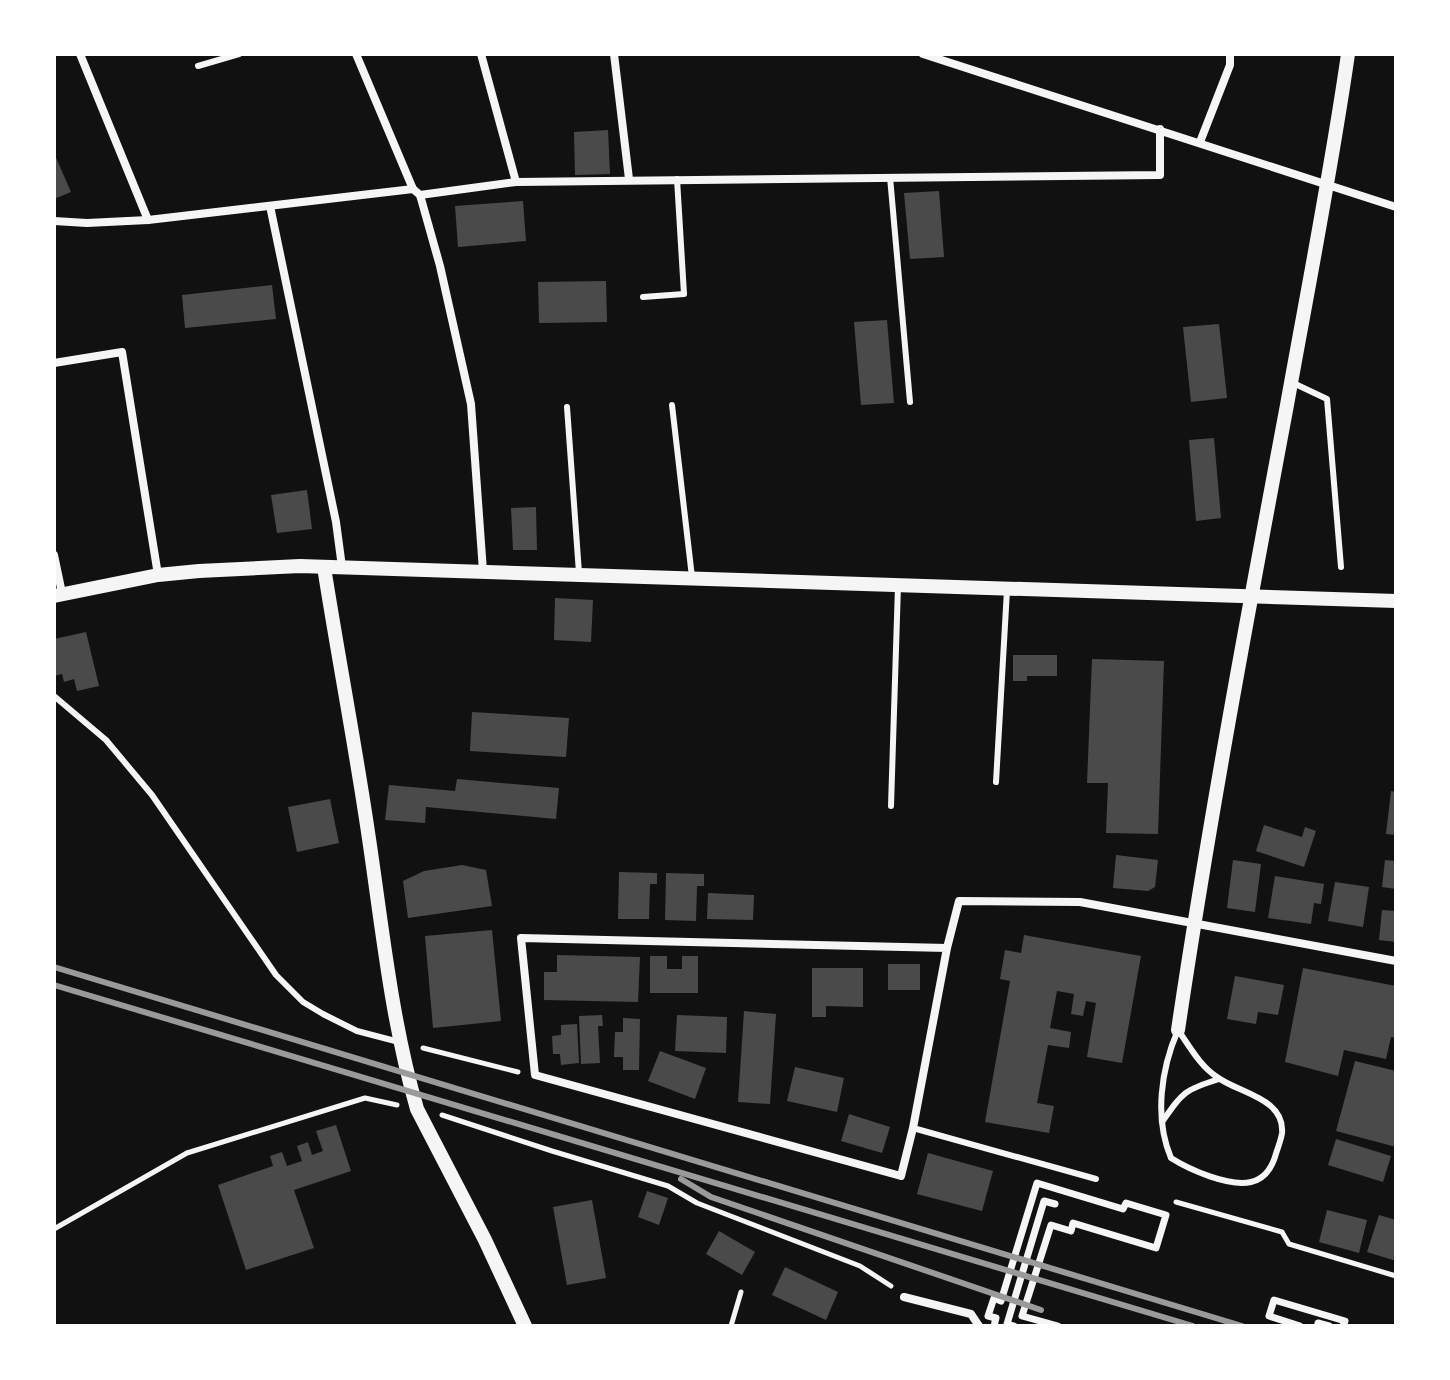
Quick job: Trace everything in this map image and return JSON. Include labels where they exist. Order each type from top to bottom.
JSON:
[{"type":"street","points":[[80,54],[148,220]]},
{"type":"street","points":[[356,54],[417,192],[440,266],[471,404],[483,571]]},
{"type":"street","points":[[481,54],[516,182]]},
{"type":"street","points":[[614,54],[629,179]]},
{"type":"street","points":[[923,54],[937,56],[1396,207]]},
{"type":"street","points":[[1200,142],[1230,65],[1230,54]]},
{"type":"street","points":[[1178,1030],[1252,596],[1329,185],[1348,54]]},
{"type":"street","points":[[54,221],[148,220],[516,182],[1160,175],[1160,129]]},
{"type":"street","points":[[270,206],[336,522],[342,567]]},
{"type":"street","points":[[54,363],[122,352],[158,575]]},
{"type":"street","points":[[54,555],[58,595],[158,575],[264,567],[342,567],[1396,601]]},
{"type":"street","points":[[324,567],[362,787],[399,1042],[417,1109],[485,1240],[525,1326]]},
{"type":"street","points":[[947,948],[521,938],[535,1075],[901,1176],[959,901],[1080,902],[1396,961]]},
{"type":"street","points":[[994,1326],[996,1318],[988,1316],[994,1298],[1001,1301],[1037,1183],[1123,1209],[1126,1203],[1166,1215],[1156,1248],[1073,1223],[1071,1231],[1051,1225],[1022,1316],[1058,1326]]},
{"type":"street","points":[[1014,1326],[1007,1324],[1044,1201],[1055,1204]]},
{"type":"street","points":[[904,1297],[971,1314],[979,1326]]},
{"type":"street","points":[[1300,1326],[1269,1316],[1274,1300],[1345,1321],[1343,1326]]},
{"type":"street","points":[[1318,1323],[1329,1326]]},
{"type":"lane","points":[[198,66],[239,54]]},
{"type":"lane","points":[[890,177],[910,402]]},
{"type":"lane","points":[[643,297],[684,294],[677,179]]},
{"type":"lane","points":[[1291,382],[1327,399],[1341,567]]},
{"type":"lane","points":[[672,405],[692,577]]},
{"type":"lane","points":[[567,407],[579,573]]},
{"type":"lane","points":[[891,806],[898,584]]},
{"type":"lane","points":[[996,782],[1007,588]]},
{"type":"lane","points":[[54,696],[106,740],[152,795],[276,975],[303,1002],[323,1014],[357,1031],[399,1042]]},
{"type":"lane","points":[[1178,1030],[1206,1069],[1219,1079],[1268,1101],[1278,1115],[1282,1131],[1271,1167],[1259,1180],[1242,1184],[1190,1170],[1171,1158],[1160,1125],[1167,1055],[1178,1030]]},
{"type":"lane","points":[[1160,1125],[1182,1093],[1219,1079]]},
{"type":"lane","points":[[913,1128],[1096,1179]]},
{"type":"path","points":[[399,1042],[535,1075]]},
{"type":"path","points":[[54,1229],[187,1153],[365,1098],[436,1112],[668,1186],[697,1203],[860,1266],[904,1297]]},
{"type":"path","points":[[1144,1208],[1148,1194],[1282,1232],[1289,1244],[1396,1276]]},
{"type":"path","points":[[731,1326],[741,1292]]},
{"type":"building","points":[[608,130],[610,174],[575,175],[574,132]]},
{"type":"building","points":[[54,153],[71,192],[54,199]]},
{"type":"building","points":[[939,191],[944,257],[910,259],[904,193]]},
{"type":"building","points":[[523,201],[526,241],[458,247],[455,206]]},
{"type":"building","points":[[606,281],[607,322],[539,323],[538,282]]},
{"type":"building","points":[[272,285],[276,319],[185,328],[182,295]]},
{"type":"building","points":[[887,320],[894,403],[861,405],[854,322]]},
{"type":"building","points":[[1219,324],[1227,398],[1191,402],[1183,327]]},
{"type":"building","points":[[1214,438],[1221,518],[1196,521],[1189,440]]},
{"type":"building","points":[[307,490],[312,529],[277,533],[271,495]]},
{"type":"building","points":[[536,507],[537,550],[513,550],[511,508]]},
{"type":"building","points":[[555,598],[593,600],[591,642],[554,640]]},
{"type":"building","points":[[86,632],[99,686],[77,691],[74,679],[64,682],[62,674],[54,676],[54,639]]},
{"type":"building","points":[[1013,655],[1057,655],[1057,676],[1027,676],[1027,681],[1013,681]]},
{"type":"building","points":[[1092,659],[1164,661],[1158,834],[1106,833],[1108,783],[1087,783]]},
{"type":"building","points":[[472,712],[569,718],[566,757],[470,751]]},
{"type":"building","points":[[457,779],[559,788],[556,819],[426,807],[425,823],[385,820],[389,785],[455,791]]},
{"type":"building","points":[[1391,791],[1396,792],[1396,835],[1386,834]]},
{"type":"building","points":[[330,799],[339,843],[297,852],[288,807]]},
{"type":"building","points":[[1264,825],[1302,837],[1305,827],[1316,831],[1304,867],[1256,851]]},
{"type":"building","points":[[1116,855],[1158,860],[1155,887],[1148,891],[1113,888]]},
{"type":"building","points":[[1233,860],[1261,864],[1255,912],[1227,908]]},
{"type":"building","points":[[1385,860],[1396,861],[1396,889],[1382,887]]},
{"type":"building","points":[[462,865],[486,870],[492,906],[408,918],[403,881],[424,871]]},
{"type":"building","points":[[619,872],[657,873],[657,884],[650,884],[649,919],[618,919]]},
{"type":"building","points":[[666,873],[704,874],[704,886],[697,886],[696,921],[665,920]]},
{"type":"building","points":[[1275,876],[1324,884],[1321,904],[1314,903],[1311,924],[1268,918]]},
{"type":"building","points":[[1335,882],[1369,887],[1363,927],[1328,921]]},
{"type":"building","points":[[708,893],[754,895],[753,920],[707,919]]},
{"type":"building","points":[[1382,910],[1396,911],[1396,942],[1379,940]]},
{"type":"building","points":[[492,930],[501,1021],[433,1028],[425,936]]},
{"type":"building","points":[[1024,935],[1141,956],[1122,1063],[1087,1057],[1096,1003],[1086,1001],[1083,1016],[1071,1014],[1074,994],[1057,991],[1050,1028],[1071,1032],[1069,1048],[1048,1045],[1037,1103],[1054,1106],[1049,1133],[985,1122],[1010,981],[1000,979],[1005,950],[1021,953]]},
{"type":"building","points":[[557,955],[640,957],[638,1002],[544,1000],[544,972],[557,972]]},
{"type":"building","points":[[650,956],[667,956],[667,969],[682,969],[682,956],[698,956],[698,993],[650,993]]},
{"type":"building","points":[[888,964],[920,964],[920,990],[888,990]]},
{"type":"building","points":[[812,968],[863,968],[863,1007],[826,1006],[826,1017],[812,1017]]},
{"type":"building","points":[[1303,968],[1396,986],[1396,1038],[1391,1037],[1386,1059],[1344,1050],[1338,1076],[1285,1062]]},
{"type":"building","points":[[1235,976],[1284,985],[1278,1015],[1258,1012],[1256,1024],[1227,1019]]},
{"type":"building","points":[[744,1011],[776,1014],[770,1104],[738,1102]]},
{"type":"building","points":[[602,1015],[603,1026],[598,1026],[600,1063],[581,1064],[579,1016]]},
{"type":"building","points":[[677,1015],[727,1017],[726,1053],[675,1051]]},
{"type":"building","points":[[623,1018],[640,1019],[639,1070],[623,1070],[623,1057],[614,1057],[615,1032],[623,1032]]},
{"type":"building","points":[[577,1024],[579,1063],[561,1065],[560,1054],[553,1054],[552,1036],[561,1035],[561,1025]]},
{"type":"building","points":[[660,1051],[706,1068],[695,1099],[648,1081]]},
{"type":"building","points":[[1355,1061],[1396,1071],[1396,1147],[1336,1131]]},
{"type":"building","points":[[795,1067],[844,1078],[837,1112],[787,1101]]},
{"type":"building","points":[[849,1114],[890,1127],[882,1153],[841,1141]]},
{"type":"building","points":[[336,1125],[351,1171],[294,1190],[314,1248],[246,1270],[218,1185],[273,1166],[270,1156],[282,1152],[287,1166],[302,1161],[297,1146],[308,1142],[312,1155],[323,1151],[316,1131]]},
{"type":"building","points":[[1336,1139],[1391,1156],[1383,1182],[1328,1165]]},
{"type":"building","points":[[928,1153],[993,1171],[982,1211],[917,1194]]},
{"type":"building","points":[[647,1191],[668,1198],[659,1225],[638,1217]]},
{"type":"building","points":[[592,1200],[606,1278],[567,1285],[553,1207]]},
{"type":"building","points":[[1327,1210],[1367,1220],[1359,1253],[1319,1242]]},
{"type":"building","points":[[1379,1215],[1396,1220],[1396,1261],[1367,1252]]},
{"type":"building","points":[[719,1231],[755,1252],[742,1275],[706,1254]]},
{"type":"building","points":[[785,1267],[838,1292],[826,1320],[772,1295]]},
{"type":"railway","points":[[54,967],[1242,1326]]},
{"type":"railway","points":[[54,985],[1193,1326]]},
{"type":"railway","points":[[681,1179],[711,1197],[1041,1310]]}]
